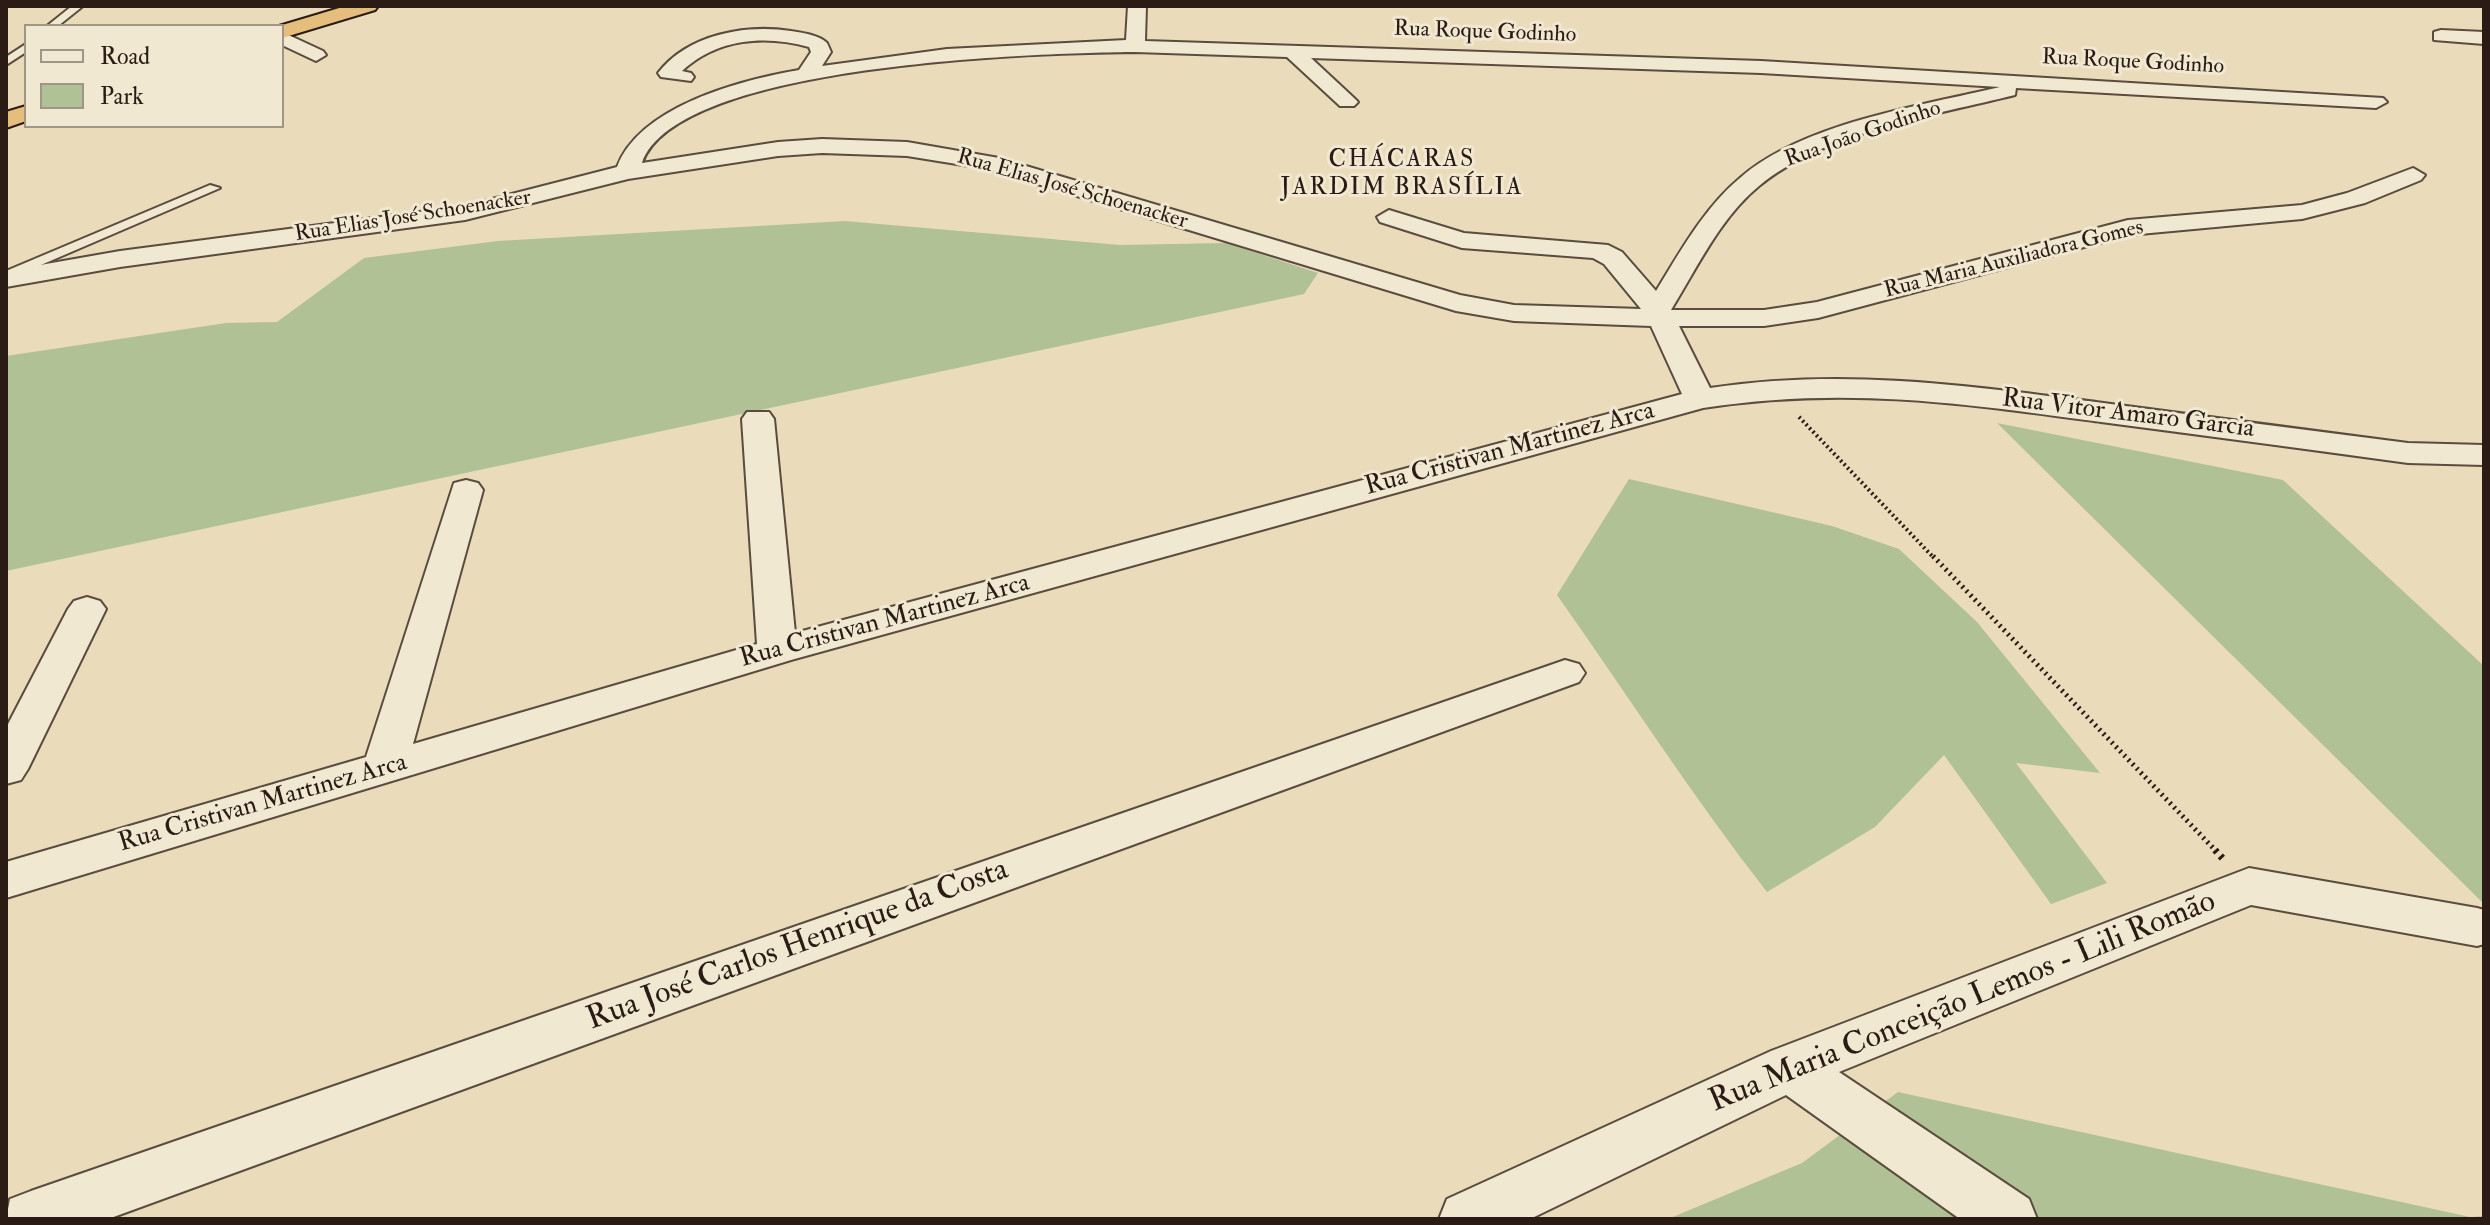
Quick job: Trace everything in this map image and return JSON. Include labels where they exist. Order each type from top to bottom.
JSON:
[{"type":"highway","points":[[283,24],[342,6]]},
{"type":"highway","points":[[284,34],[368,6]]},
{"type":"street","points":[[1135,46],[1137,6]]},
{"type":"street","points":[[684,77],[668,73],[680,60],[744,33],[772,32],[817,43],[821,52],[807,73]]},
{"type":"street","points":[[284,36],[316,55]]},
{"type":"street","points":[[2441,36],[2484,38]]},
{"type":"street","name":"Rua Roque Godinho","points":[[627,172],[635,151],[674,119],[723,97],[807,73],[859,64],[1006,49],[1135,46],[1791,68],[2376,102]]},
{"type":"street","points":[[1292,51],[1347,102]]},
{"type":"street","name":"Rua João Godinho","points":[[1658,314],[1734,198],[1770,167],[1828,142],[1920,113],[2044,82]]},
{"type":"street","name":"Rua Elias José Schoenacker","points":[[6,277],[465,213],[627,172],[822,146],[948,154],[991,163],[1471,306],[1514,313],[1658,314]]},
{"type":"street","name":"Rua Maria Auxiliadora Gomes","points":[[1658,314],[1764,318],[1818,310],[2128,228],[2302,212],[2356,198],[2413,175]]},
{"type":"street","points":[[1389,217],[1462,240],[1599,251],[1613,258],[1658,314],[1700,399]]},
{"type":"street","name":"Rua Vitor Amaro Garcia","points":[[1771,388],[1869,386],[1954,393],[2408,453],[2484,455]]},
{"type":"street","name":"Rua Cristivan Martinez Arca","points":[[6,880],[777,651],[1700,399],[1771,388]]},
{"type":"street","points":[[758,419],[777,651]]},
{"type":"street","points":[[384,769],[466,490]]},
{"type":"street","points":[[6,769],[87,609]]},
{"type":"street","name":"Rua José Carlos Henrique da Costa","points":[[31,1219],[1565,673]]},
{"type":"street","name":"Rua Maria Conceição Lemos - Lili Romão","points":[[1468,1219],[1790,1068],[2249,886],[2477,927]]},
{"type":"street","points":[[1790,1068],[2008,1219]]},
{"type":"lane","points":[[55,24],[78,6]]},
{"type":"lane","points":[[6,62],[24,48]]},
{"type":"lane","points":[[6,277],[214,188]]},
{"type":"path","points":[[1771,388],[2249,886]]},
{"type":"green space","points":[[845,221],[1120,245],[1226,243],[1318,273],[1304,294],[6,571],[6,356],[226,323],[277,322],[364,258],[498,241]]},
{"type":"green space","points":[[1997,423],[2283,480],[2484,666],[2484,904]]},
{"type":"green space","points":[[1629,479],[1832,526],[1899,549],[1977,622],[2100,773],[2016,763],[2107,883],[2051,904],[1944,755],[1875,827],[1767,892],[1686,782],[1557,595]]},
{"type":"green space","points":[[1898,1092],[2470,1217],[2484,1216],[2484,1219],[1668,1219],[1802,1163]]},
{"type":"district","name":"CHÁCARAS JARDIM BRASÍLIA","points":[[1402,175]]}]
